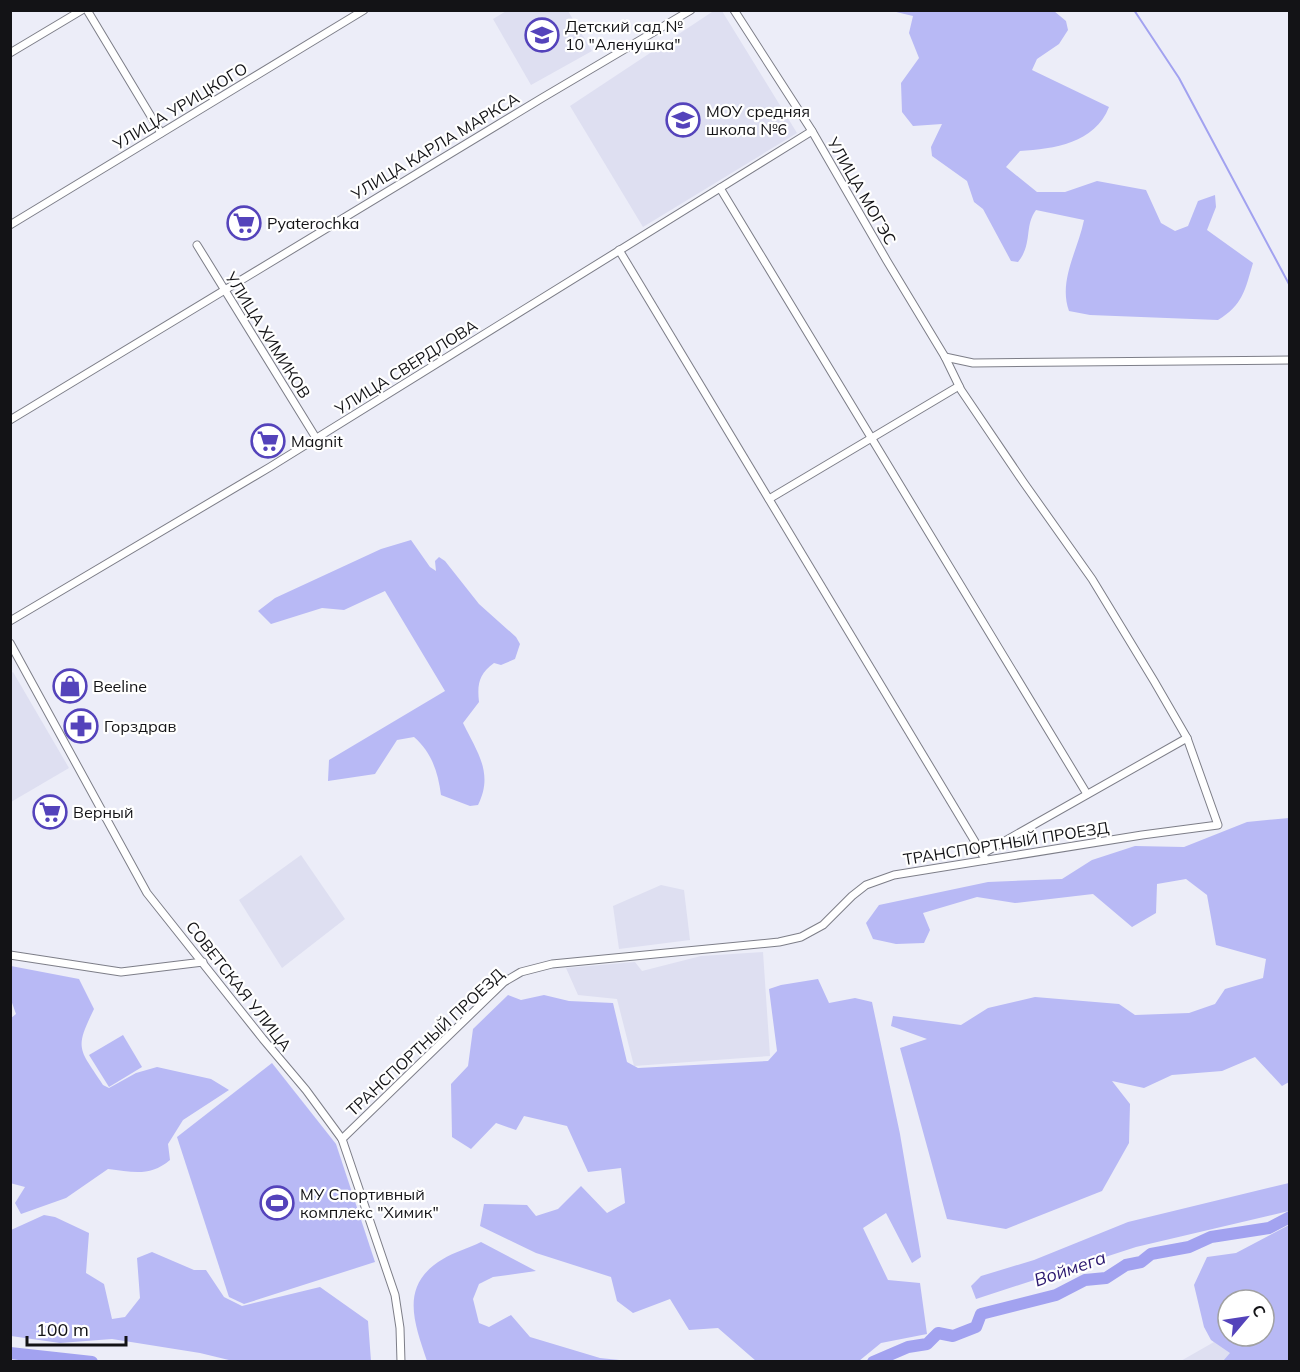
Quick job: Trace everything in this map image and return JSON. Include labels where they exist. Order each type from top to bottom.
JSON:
[{"type":"street","points":[[10,53],[82,10]]},
{"type":"street","points":[[87,10],[161,133]]},
{"type":"street","name":"УЛИЦА УРИЦКОГО","points":[[10,225],[364,10]]},
{"type":"street","name":"УЛИЦА КАРЛА МАРКСА","points":[[10,420],[691,10]]},
{"type":"street","name":"УЛИЦА МОГЭС","points":[[734,10],[812,131],[945,357]]},
{"type":"street","name":"УЛИЦА СВЕРДЛОВА","points":[[10,621],[316,438],[812,131]]},
{"type":"street","points":[[720,188],[1087,794]]},
{"type":"street","name":"УЛИЦА ХИМИКОВ","points":[[197,245],[316,438]]},
{"type":"street","points":[[619,250],[984,857],[1087,794],[1187,738]]},
{"type":"street","points":[[945,357],[974,363],[1290,360]]},
{"type":"street","name":"ТРАНСПОРТНЫЙ ПРОЕЗД","points":[[342,1139],[504,982],[521,972],[552,964],[779,942],[801,937],[823,924],[866,885],[894,875],[984,857],[1218,825],[1187,738],[1092,579],[1017,474],[959,386],[945,357]]},
{"type":"street","points":[[769,499],[959,386]]},
{"type":"street","name":"СОВЕТСКАЯ УЛИЦА","points":[[10,643],[147,893],[262,1039],[306,1090],[342,1139],[396,1295],[401,1362]]},
{"type":"street","points":[[10,955],[122,972],[203,962]]},
{"type":"shaded area","name":"Детский сад № 10 \"Аленушка\"","points":[[508,10],[568,11],[592,51],[531,85],[493,19]]},
{"type":"shaded area","name":"МОУ средняя школа №6","points":[[715,10],[722,11],[797,133],[643,227],[570,106]]},
{"type":"shaded area","points":[[892,11],[1054,11],[1066,21],[1068,30],[1059,44],[1037,59],[1032,70],[1109,107],[1103,119],[1084,136],[1059,146],[1020,151],[1006,167],[1037,192],[1065,192],[1097,181],[1146,190],[1161,223],[1175,231],[1188,226],[1198,201],[1215,195],[1216,207],[1207,230],[1253,263],[1242,296],[1233,309],[1218,320],[1090,315],[1069,311],[1066,300],[1067,277],[1084,220],[1036,210],[1030,222],[1023,255],[1018,262],[1011,261],[983,209],[974,202],[967,181],[932,156],[931,147],[942,124],[913,126],[902,112],[901,83],[919,58],[909,33],[913,16]]},
{"type":"shaded area","points":[[411,540],[430,567],[436,571],[435,561],[439,557],[445,561],[479,604],[516,637],[520,644],[515,659],[501,665],[494,663],[482,675],[478,690],[479,702],[463,723],[478,753],[484,773],[483,793],[478,805],[470,806],[441,795],[433,763],[414,737],[397,740],[375,774],[328,781],[329,760],[445,691],[385,591],[344,610],[322,608],[271,624],[258,611],[275,598],[381,549]]},
{"type":"shaded area","points":[[13,672],[69,768],[11,802],[10,674]]},
{"type":"shaded area","points":[[1289,818],[1289,1082],[1282,1086],[1255,1057],[1222,1071],[1172,1075],[1144,1088],[1112,1081],[1130,1104],[1129,1143],[1102,1191],[1006,1229],[947,1219],[900,1048],[927,1039],[891,1026],[893,1016],[961,1025],[988,1008],[1035,997],[1119,1004],[1135,1015],[1189,1013],[1215,1004],[1225,989],[1263,978],[1266,959],[1216,945],[1207,895],[1186,879],[1157,884],[1156,913],[1132,927],[1093,894],[1015,903],[977,897],[923,913],[930,930],[924,943],[896,944],[873,939],[866,923],[879,905],[988,882],[1062,879],[1092,860],[1135,846],[1184,847],[1247,822]]},
{"type":"shaded area","points":[[301,855],[345,919],[282,968],[239,900]]},
{"type":"shaded area","points":[[661,885],[684,890],[690,940],[619,949],[613,906]]},
{"type":"shaded area","points":[[763,952],[770,1056],[634,1066],[617,999],[578,995],[566,968],[635,962],[642,971],[701,956]]},
{"type":"shaded area","points":[[11,966],[79,979],[94,1009],[84,1033],[82,1048],[84,1056],[103,1085],[109,1088],[136,1073],[157,1067],[211,1079],[229,1090],[183,1120],[168,1144],[170,1160],[148,1171],[108,1169],[66,1198],[21,1214],[15,1203],[25,1187],[10,1183],[10,1019],[16,1014],[11,1000]]},
{"type":"shaded area","points":[[818,979],[829,1003],[855,998],[872,1002],[900,1134],[921,1257],[912,1263],[886,1213],[863,1228],[888,1280],[920,1283],[927,1334],[881,1343],[859,1361],[756,1361],[718,1328],[689,1330],[670,1299],[633,1313],[617,1301],[611,1277],[536,1253],[480,1226],[484,1204],[527,1205],[536,1216],[558,1209],[581,1186],[607,1213],[625,1203],[621,1168],[588,1172],[567,1126],[524,1116],[516,1130],[496,1123],[471,1149],[452,1137],[451,1084],[468,1066],[473,1029],[508,995],[521,1000],[544,995],[569,1001],[613,1003],[627,1062],[638,1068],[768,1061],[777,1051],[769,989]]},
{"type":"shaded area","points":[[123,1035],[142,1067],[109,1087],[89,1055]]},
{"type":"shaded area","name":"МУ Спортивный комплекс \"Химик\"","points":[[272,1063],[336,1144],[375,1262],[244,1304],[229,1297],[177,1137]]},
{"type":"shaded area","points":[[1289,1183],[1289,1211],[1136,1247],[976,1299],[971,1286],[981,1276],[1034,1260],[1128,1222]]},
{"type":"shaded area","points":[[44,1215],[55,1217],[89,1233],[86,1273],[104,1284],[112,1319],[125,1317],[140,1298],[137,1258],[152,1252],[194,1270],[206,1270],[224,1297],[242,1306],[320,1287],[368,1321],[371,1361],[233,1361],[200,1353],[112,1339],[60,1343],[11,1336],[11,1230]]},
{"type":"shaded area","points":[[1289,1225],[1289,1361],[1223,1361],[1230,1353],[1223,1348],[1276,1348],[1276,1288],[1216,1288],[1216,1343],[1211,1340],[1204,1327],[1194,1285],[1207,1257],[1236,1253]]},
{"type":"shaded area","points":[[481,1242],[536,1271],[493,1277],[479,1284],[473,1299],[479,1323],[489,1327],[511,1315],[530,1337],[600,1358],[629,1361],[427,1361],[415,1318],[415,1292],[420,1280],[429,1269],[443,1259]]},
{"type":"shaded area","points":[[1216,1341],[1216,1348],[1276,1348],[1289,1361],[1179,1362]]},
{"type":"waterway","points":[[1134,10],[1179,78],[1290,286]]},
{"type":"waterway","name":"Воймега","points":[[873,1362],[908,1347],[927,1344],[938,1333],[953,1336],[976,1327],[981,1314],[1056,1295],[1085,1280],[1106,1278],[1126,1265],[1141,1262],[1151,1254],[1189,1247],[1211,1237],[1269,1228],[1290,1217]]},
{"type":"waterway","name":"Воймега","points":[[10,1353],[92,1362]]},
{"type":"place","name":"Детский сад № 10 \"Аленушка\"","points":[[542,35]]},
{"type":"place","name":"МОУ средняя школа №6","points":[[683,120]]},
{"type":"place","name":"Pyaterochka","points":[[244,223]]},
{"type":"place","name":"Magnit","points":[[268,441]]},
{"type":"place","name":"Beeline","points":[[70,686]]},
{"type":"place","name":"Горздрав","points":[[81,726]]},
{"type":"place","name":"Верный","points":[[50,812]]},
{"type":"place","name":"МУ Спортивный комплекс \"Химик\"","points":[[277,1203]]}]
